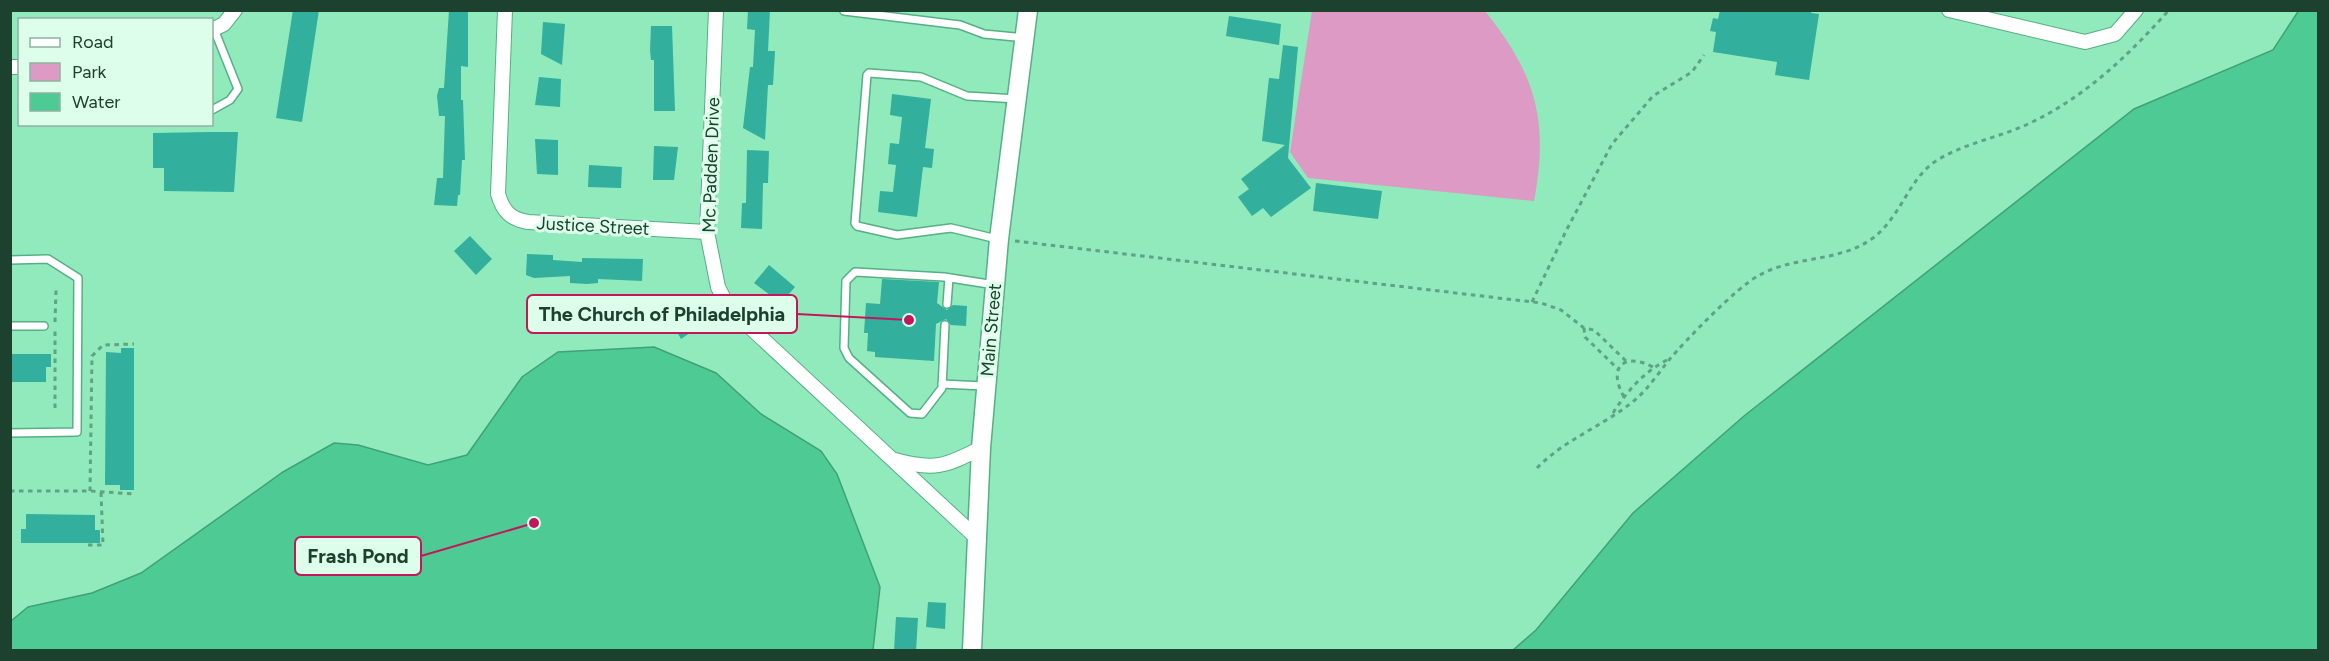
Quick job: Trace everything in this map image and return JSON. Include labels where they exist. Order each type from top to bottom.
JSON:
[{"type":"main road","name":"Main Street","points":[[972,651],[979,540],[981,448],[999,239],[1028,10]]},
{"type":"street","points":[[213,30],[224,24],[235,10]]},
{"type":"street","name":"Justice Street","points":[[505,10],[498,194],[504,211],[511,217],[528,222],[707,232]]},
{"type":"street","name":"Mc Padden Drive","points":[[716,10],[707,232],[713,274],[724,299],[738,316],[979,540]]},
{"type":"street","points":[[1949,10],[2085,42],[2115,34],[2136,10]]},
{"type":"street","name":"Mc Padden Drive","points":[[893,459],[928,467],[960,459],[981,448]]},
{"type":"lane","points":[[844,11],[960,25],[984,34],[1025,38]]},
{"type":"lane","points":[[213,30],[238,89],[230,100],[213,109]]},
{"type":"lane","points":[[999,239],[951,228],[897,235],[857,226],[855,223],[867,75],[869,73],[921,77],[967,96],[1017,99]]},
{"type":"lane","points":[[10,260],[48,259],[78,278],[77,432],[10,433]]},
{"type":"lane","points":[[945,325],[942,388],[922,414],[910,413],[849,358],[844,348],[846,281],[855,272],[949,278],[995,285]]},
{"type":"lane","points":[[947,304],[949,278]]},
{"type":"lane","points":[[10,326],[44,326]]},
{"type":"lane","points":[[942,384],[987,386]]},
{"type":"path","points":[[1537,468],[1562,447],[1598,427],[1630,404],[1670,359],[1755,277],[1782,264],[1838,254],[1873,238],[1899,210],[1921,175],[1933,163],[1950,152],[1999,136],[2057,109],[2130,53],[2169,10]]},
{"type":"path","points":[[1532,302],[1612,144],[1653,96],[1692,72],[1704,55]]},
{"type":"path","points":[[999,239],[1532,302],[1561,310],[1584,328],[1594,330],[1626,361],[1638,361],[1653,367]]},
{"type":"path","points":[[55,408],[56,290]]},
{"type":"path","points":[[1584,328],[1585,337],[1618,369]]},
{"type":"path","points":[[90,491],[92,356],[103,345],[134,344]]},
{"type":"path","points":[[1612,415],[1624,397],[1653,367],[1670,359]]},
{"type":"path","points":[[1624,397],[1618,383],[1618,369],[1626,361]]},
{"type":"path","points":[[10,491],[90,491],[134,494]]},
{"type":"path","points":[[88,545],[103,545],[101,492]]},
{"type":"green space","points":[[1312,11],[1485,11],[1516,56],[1527,78],[1534,100],[1539,122],[1540,146],[1534,201],[1308,178],[1290,152]]},
{"type":"water","points":[[2299,10],[2318,11],[2318,650],[1513,650],[1536,630],[1633,513],[1744,416],[2134,109],[2273,50]]},
{"type":"water","points":[[654,347],[716,373],[761,414],[821,451],[837,474],[880,587],[873,650],[11,650],[11,621],[28,607],[92,593],[141,573],[283,472],[334,443],[358,445],[428,465],[467,455],[522,377],[558,352]]},
{"type":"building","points":[[293,10],[319,10],[302,122],[276,118]]},
{"type":"building","points":[[449,10],[468,10],[468,67],[461,66],[465,160],[462,160],[457,206],[434,205],[437,178],[443,178],[445,116],[439,116],[437,96],[439,88],[444,88]]},
{"type":"building","points":[[748,10],[770,10],[768,51],[775,51],[773,85],[768,85],[765,140],[743,128],[750,67],[753,67],[755,30],[747,29]]},
{"type":"building","points":[[1720,10],[1812,10],[1811,13],[1819,14],[1809,80],[1775,75],[1777,62],[1713,52],[1716,32],[1710,31],[1713,18],[1718,19]]},
{"type":"building","points":[[1229,16],[1281,24],[1279,45],[1226,36]]},
{"type":"building","points":[[543,22],[565,24],[562,65],[541,54]]},
{"type":"building","points":[[651,26],[672,26],[675,111],[654,111],[654,60],[651,60],[650,50]]},
{"type":"building","points":[[1283,45],[1298,47],[1288,158],[1311,188],[1271,217],[1263,208],[1252,216],[1238,197],[1249,189],[1241,179],[1285,145],[1262,141],[1269,78],[1279,79]]},
{"type":"building","points":[[539,77],[561,79],[560,107],[535,105]]},
{"type":"building","points":[[892,94],[931,99],[925,148],[934,149],[932,168],[923,167],[917,217],[878,212],[880,191],[893,192],[896,165],[888,164],[890,143],[899,144],[902,117],[890,115]]},
{"type":"building","points":[[238,132],[234,192],[164,191],[164,168],[153,168],[153,133]]},
{"type":"building","points":[[535,139],[558,140],[558,175],[537,174]]},
{"type":"building","points":[[654,146],[678,147],[674,180],[653,180]]},
{"type":"building","points":[[747,150],[769,151],[768,183],[763,183],[762,229],[741,228],[742,203],[746,203]]},
{"type":"building","points":[[589,165],[622,167],[621,188],[588,187]]},
{"type":"building","points":[[1316,183],[1382,191],[1378,219],[1313,211]]},
{"type":"building","points":[[470,236],[492,259],[476,275],[454,251]]},
{"type":"building","points":[[527,254],[553,255],[553,260],[582,262],[582,258],[643,259],[642,281],[598,279],[598,283],[587,284],[570,283],[570,276],[534,278],[526,275]]},
{"type":"building","points":[[769,265],[795,287],[781,303],[754,283]]},
{"type":"building","points":[[882,279],[939,282],[937,303],[947,310],[953,305],[967,306],[966,326],[951,325],[946,319],[936,324],[934,361],[875,357],[875,352],[867,351],[868,333],[864,333],[866,303],[880,304]]},
{"type":"building","points":[[684,296],[700,326],[681,339],[664,309]]},
{"type":"building","points":[[121,348],[134,348],[134,490],[120,490],[120,485],[105,485],[106,352],[121,353]]},
{"type":"building","points":[[10,354],[51,354],[51,367],[46,367],[46,382],[10,382]]},
{"type":"building","points":[[26,514],[95,515],[95,530],[100,530],[100,543],[21,543],[21,529],[26,529]]},
{"type":"building","points":[[928,602],[946,603],[945,629],[926,627]]},
{"type":"building","points":[[896,617],[918,618],[916,651],[894,651]]},
{"type":"place","name":"The Church of Philadelphia","points":[[909,320]]},
{"type":"place","name":"Frash Pond","points":[[534,523]]}]
